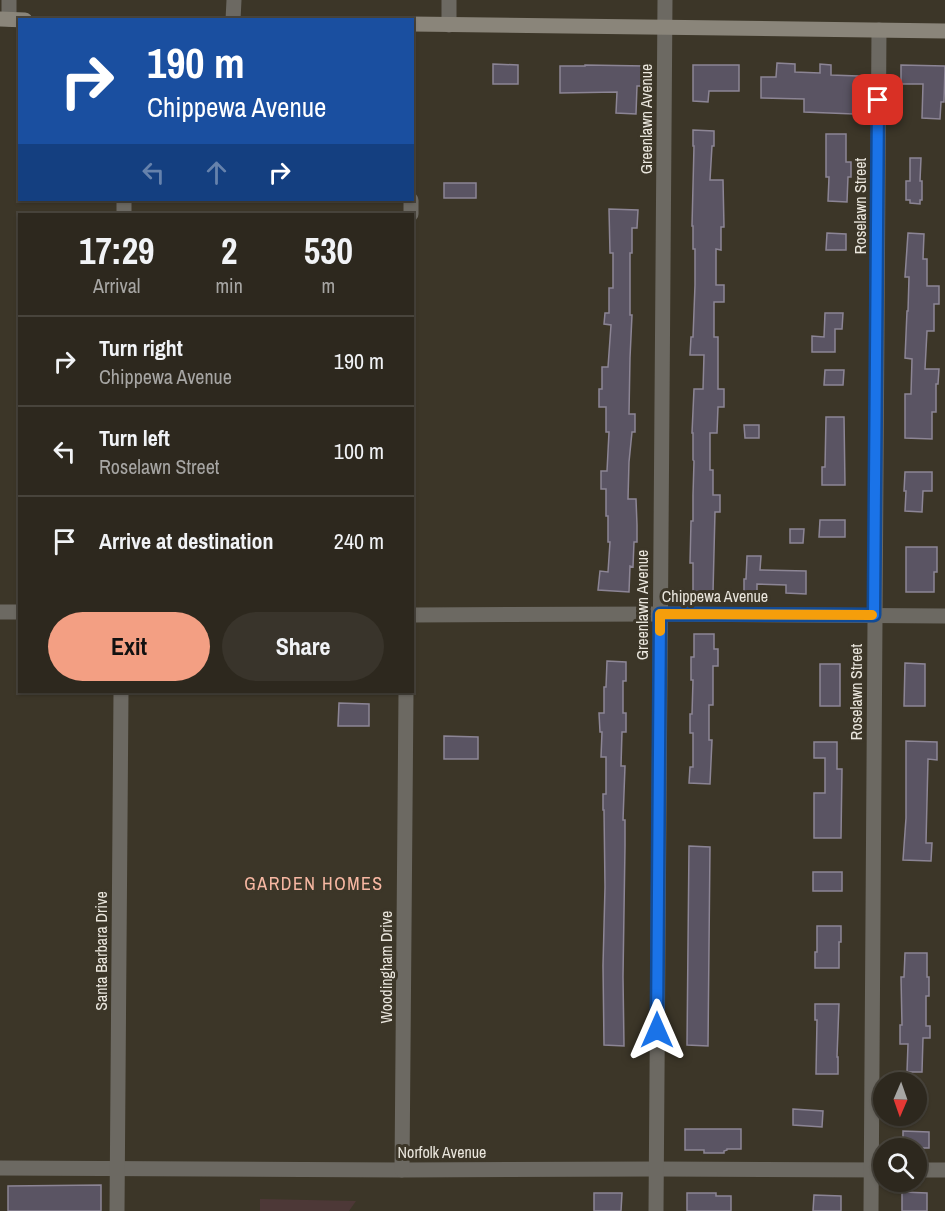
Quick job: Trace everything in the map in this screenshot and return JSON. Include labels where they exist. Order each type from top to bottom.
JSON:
[{"type":"street","points":[[9,0],[11,19]]},
{"type":"street","points":[[233,18],[234,0]]},
{"type":"street","points":[[449,25],[450,0]]},
{"type":"street","name":"Greenlawn Avenue","points":[[656,1211],[665,0]]},
{"type":"street","points":[[414,26],[945,31]]},
{"type":"street","name":"Roselawn Street","points":[[877,1138],[874,615],[879,30]]},
{"type":"street","points":[[0,612],[18,612]]},
{"type":"street","name":"Chippewa Avenue","points":[[414,615],[945,616]]},
{"type":"street","name":"Santa Barbara Drive","points":[[117,1211],[121,693]]},
{"type":"street","name":"Woodingham Drive","points":[[402,1170],[406,693]]},
{"type":"street","name":"Norfolk Avenue","points":[[0,1168],[873,1170]]},
{"type":"street","points":[[927,1170],[945,1170]]},
{"type":"street","name":"Roselawn Street","points":[[871,1211],[874,1192]]},
{"type":"shaded area","points":[[260,1199],[356,1201],[349,1211],[260,1211]]},
{"type":"building","points":[[777,63],[795,64],[795,72],[820,73],[820,64],[831,65],[831,75],[858,76],[858,101],[854,100],[854,114],[804,112],[804,99],[761,98],[761,77],[776,77]]},
{"type":"building","points":[[493,64],[518,65],[518,84],[493,84]]},
{"type":"building","points":[[693,65],[739,65],[739,91],[709,91],[708,102],[693,101]]},
{"type":"building","points":[[901,65],[945,66],[944,102],[941,102],[940,119],[922,118],[923,84],[901,84]]},
{"type":"building","points":[[560,66],[645,66],[644,86],[637,86],[636,114],[616,113],[617,92],[560,93]]},
{"type":"building","points":[[693,130],[714,131],[710,180],[723,180],[724,227],[721,227],[721,250],[716,249],[716,285],[724,285],[724,302],[714,302],[714,337],[718,337],[718,389],[724,389],[724,407],[718,407],[717,433],[710,433],[713,495],[720,495],[720,512],[715,512],[713,592],[693,592],[693,563],[690,563],[691,521],[693,521],[694,389],[703,389],[704,355],[690,355],[695,285],[695,249],[693,249],[692,226]]},
{"type":"building","points":[[826,134],[846,134],[846,162],[851,162],[847,202],[828,201]]},
{"type":"building","points":[[910,158],[921,158],[922,200],[920,204],[906,200],[906,181],[910,181]]},
{"type":"building","points":[[444,183],[476,183],[476,198],[444,198]]},
{"type":"building","points":[[609,209],[638,210],[637,228],[632,228],[632,253],[630,253],[630,315],[632,315],[629,414],[635,414],[635,432],[632,432],[628,499],[636,499],[637,542],[634,542],[633,567],[630,566],[629,592],[598,590],[600,571],[608,572],[610,542],[608,542],[608,516],[606,516],[606,489],[601,489],[601,471],[607,471],[609,432],[606,432],[606,407],[599,407],[602,367],[608,367],[611,325],[604,324],[605,313],[609,313],[609,288],[613,288]]},
{"type":"building","points":[[827,233],[846,234],[846,250],[826,250]]},
{"type":"building","points":[[908,233],[924,234],[923,259],[927,259],[927,286],[939,286],[939,304],[934,304],[934,331],[927,331],[925,369],[939,369],[938,384],[936,384],[936,412],[932,412],[932,439],[905,438],[905,394],[911,394],[912,359],[905,358],[909,277],[905,277]]},
{"type":"building","points":[[825,313],[843,313],[842,329],[835,329],[835,352],[812,352],[812,336],[824,337]]},
{"type":"building","points":[[825,370],[844,370],[843,385],[824,385]]},
{"type":"building","points":[[826,417],[844,417],[845,485],[822,485],[822,467],[825,467]]},
{"type":"building","points":[[744,425],[759,425],[759,438],[745,438]]},
{"type":"building","points":[[905,472],[932,472],[932,491],[923,491],[922,512],[905,511]]},
{"type":"building","points":[[820,520],[845,520],[845,537],[819,537]]},
{"type":"building","points":[[790,529],[804,529],[803,543],[790,543]]},
{"type":"building","points":[[906,547],[937,547],[934,592],[906,592]]},
{"type":"building","points":[[747,556],[761,556],[760,570],[806,571],[806,594],[786,593],[786,585],[757,584],[757,596],[744,596]]},
{"type":"building","points":[[694,634],[714,634],[714,649],[718,649],[718,666],[713,666],[713,705],[709,705],[709,740],[712,740],[710,784],[689,783],[690,767],[693,767],[693,733],[690,733],[690,714],[692,714],[691,657],[694,657]]},
{"type":"building","points":[[607,661],[626,662],[626,681],[623,681],[623,713],[626,713],[626,732],[622,732],[621,766],[625,766],[623,820],[625,820],[624,1046],[604,1045],[603,794],[606,794],[606,757],[601,757],[602,732],[600,732],[599,713],[604,713]]},
{"type":"building","points":[[905,663],[925,664],[925,706],[904,706]]},
{"type":"building","points":[[820,664],[840,664],[840,706],[820,706]]},
{"type":"building","points":[[339,703],[369,704],[369,726],[338,726]]},
{"type":"building","points":[[444,736],[478,737],[478,759],[444,759]]},
{"type":"building","points":[[906,741],[937,742],[937,760],[928,759],[926,843],[932,843],[931,861],[903,860],[906,818]]},
{"type":"building","points":[[814,742],[837,742],[837,769],[842,769],[841,838],[814,838],[814,793],[825,793],[825,758],[814,758]]},
{"type":"building","points":[[689,846],[710,847],[708,1046],[687,1045]]},
{"type":"building","points":[[813,872],[842,872],[842,891],[813,891]]},
{"type":"building","points":[[817,926],[841,926],[839,968],[815,968]]},
{"type":"building","points":[[905,953],[927,953],[929,996],[926,996],[926,1026],[930,1026],[930,1038],[923,1038],[922,1072],[907,1072],[908,1044],[900,1044],[901,977],[904,977]]},
{"type":"building","points":[[815,1004],[839,1004],[838,1074],[816,1074]]},
{"type":"building","points":[[793,1109],[823,1111],[822,1127],[793,1125]]},
{"type":"building","points":[[685,1129],[741,1129],[741,1149],[727,1149],[724,1153],[685,1150]]},
{"type":"building","points":[[903,1131],[929,1132],[929,1148],[927,1148],[927,1138],[903,1138]]},
{"type":"building","points":[[101,1185],[101,1211],[8,1211],[8,1186]]},
{"type":"building","points":[[902,1192],[927,1193],[927,1211],[902,1211]]},
{"type":"building","points":[[594,1193],[622,1193],[621,1211],[594,1211]]},
{"type":"building","points":[[687,1193],[716,1193],[716,1196],[731,1196],[731,1211],[687,1211]]},
{"type":"building","points":[[814,1195],[841,1196],[841,1211],[813,1211]]},
{"type":"slow traffic","points":[[660,631],[660,614],[872,615]]},
{"type":"district","name":"GARDEN HOMES","points":[[314,884]]},
{"type":"route","points":[[657,1030],[660,614],[874,615],[878,100]]}]
